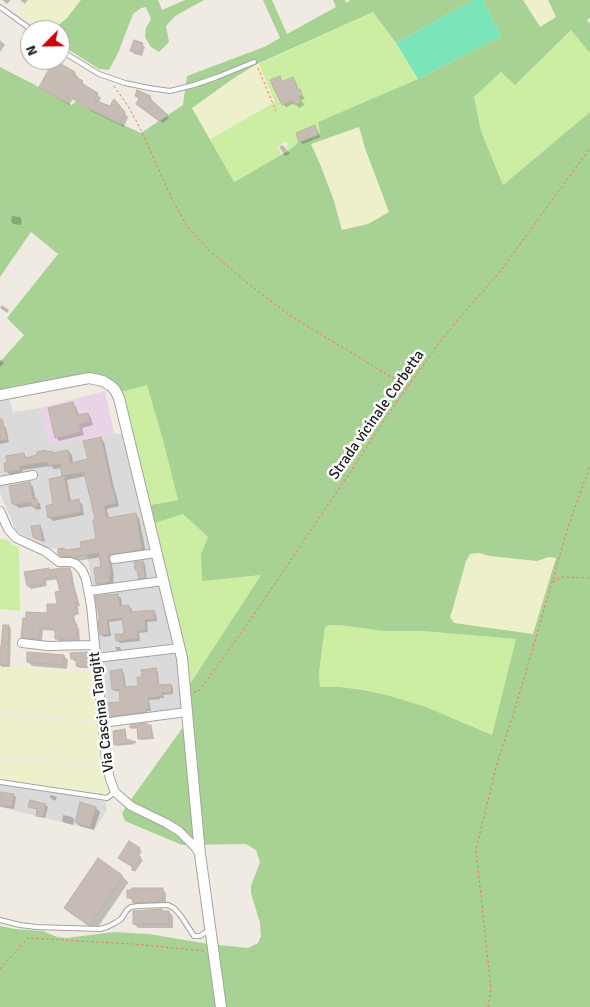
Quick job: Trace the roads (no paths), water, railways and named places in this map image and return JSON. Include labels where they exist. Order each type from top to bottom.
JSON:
[{"type":"street","points":[[0,395],[77,380],[105,386],[116,397],[121,408],[182,658],[200,854],[221,1007]]},
{"type":"street","points":[[0,481],[33,474]]},
{"type":"street","name":"Via Cascina Tangitt","points":[[0,511],[8,529],[16,538],[46,552],[59,562],[76,564],[84,575],[89,591],[106,765],[115,792],[131,806],[166,822],[179,831],[200,854]]},
{"type":"street","points":[[114,559],[156,553]]},
{"type":"street","points":[[89,591],[163,582]]},
{"type":"street","points":[[22,643],[48,646],[94,645]]},
{"type":"street","points":[[96,658],[180,648]]},
{"type":"street","points":[[102,723],[187,712]]},
{"type":"lane","points":[[0,7],[20,21]]},
{"type":"lane","points":[[70,56],[99,74],[125,83],[170,91],[194,85],[254,62]]},
{"type":"lane","points":[[0,782],[107,798],[115,792]]},
{"type":"lane","points":[[0,920],[36,928],[100,928],[107,927],[121,919],[131,907],[168,906],[174,908],[181,916],[194,936],[200,936],[210,930]]}]
